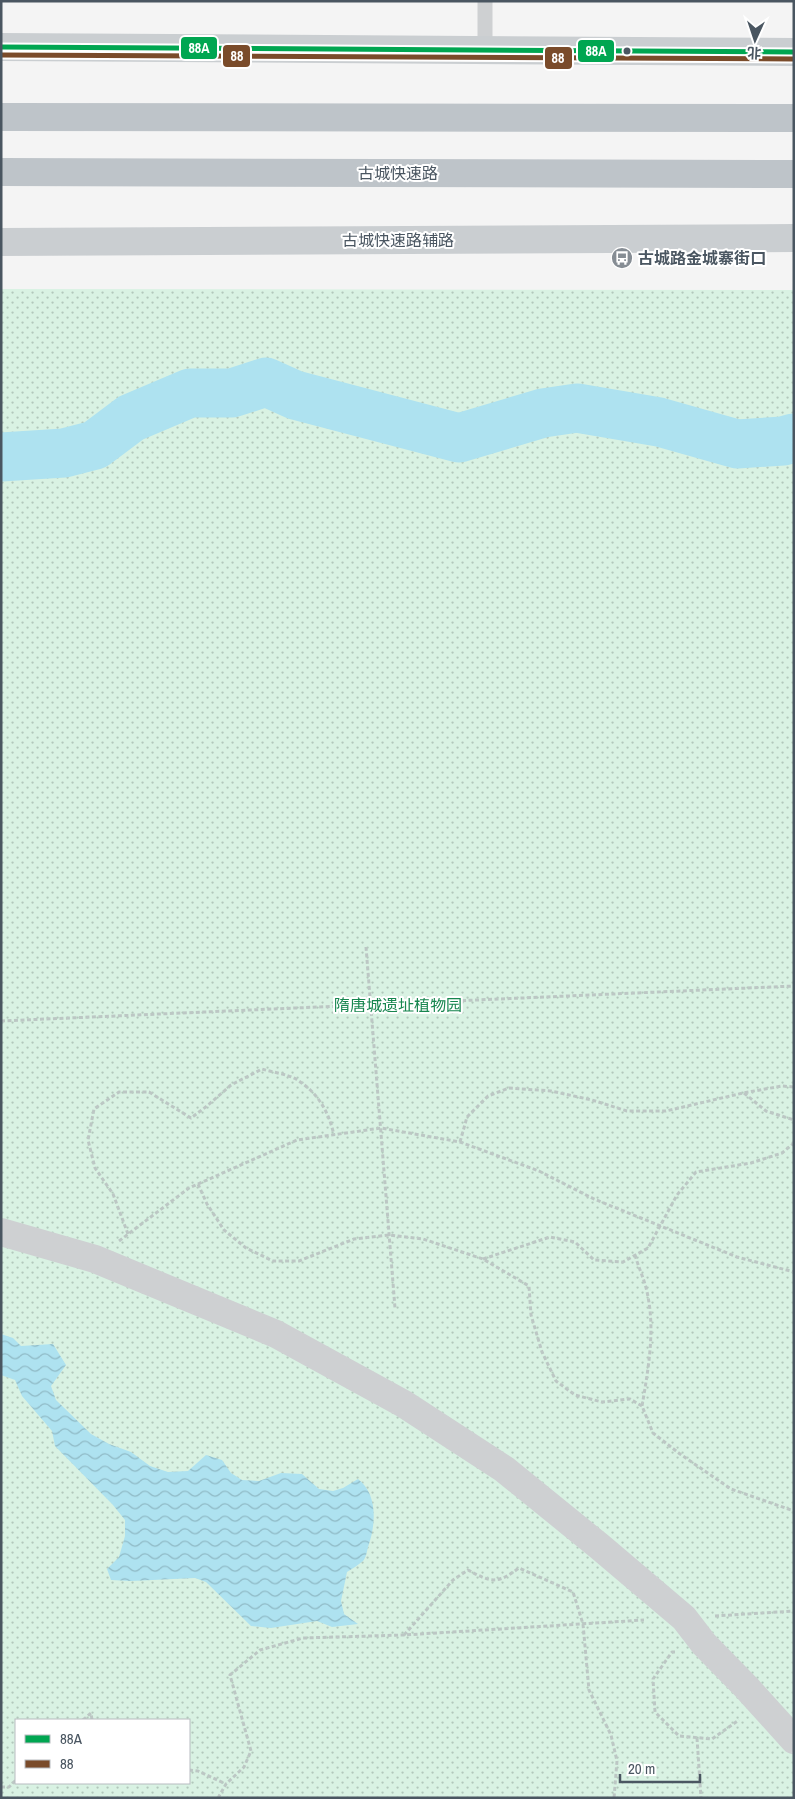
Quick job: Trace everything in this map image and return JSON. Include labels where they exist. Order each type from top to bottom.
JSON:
[{"type":"highway","points":[[1,117],[794,118]]},
{"type":"highway","name":"古城快速路","points":[[1,172],[794,174]]},
{"type":"main road","points":[[1,48],[794,52]]},
{"type":"main road","name":"古城快速路辅路","points":[[1,242],[794,238]]},
{"type":"street","points":[[1,1232],[95,1259],[276,1334],[404,1404],[504,1469],[684,1618],[704,1644],[748,1688],[794,1740]]},
{"type":"lane","points":[[485,1],[485,50]]},
{"type":"path","points":[[366,947],[396,1308]]},
{"type":"path","points":[[1,1021],[794,986]]},
{"type":"path","points":[[128,1234],[113,1194],[95,1168],[88,1140],[94,1109],[119,1092],[149,1092],[191,1118],[231,1085],[262,1069],[294,1078],[317,1095],[330,1117],[334,1135]]},
{"type":"path","points":[[460,1142],[467,1117],[488,1096],[509,1088],[551,1091],[592,1100],[627,1112],[666,1111],[743,1093],[782,1086],[794,1087]]},
{"type":"path","points":[[743,1093],[766,1111],[794,1120]]},
{"type":"path","points":[[95,1259],[189,1188],[297,1140],[381,1128],[460,1142],[539,1171],[594,1199],[737,1257],[794,1272]]},
{"type":"path","points":[[483,1259],[550,1237],[576,1242],[594,1260],[623,1262],[648,1248],[677,1195],[696,1172],[751,1163],[782,1154],[794,1143]]},
{"type":"path","points":[[198,1184],[207,1204],[224,1230],[246,1248],[273,1261],[299,1261],[354,1239],[389,1235],[423,1239],[483,1259],[528,1286],[532,1315],[542,1352],[556,1381],[575,1396],[602,1402],[630,1399],[642,1406]]},
{"type":"path","points":[[635,1256],[648,1297],[651,1336],[650,1363],[642,1406],[653,1433],[731,1489],[794,1511]]},
{"type":"path","points":[[404,1635],[453,1580],[468,1570],[487,1580],[495,1580],[504,1579],[519,1568],[573,1592],[583,1624],[589,1690],[611,1735],[617,1761],[614,1798]]},
{"type":"path","points":[[218,1798],[226,1784],[244,1767],[251,1751],[230,1675],[260,1650],[303,1638],[404,1635],[794,1611]]},
{"type":"path","points":[[704,1644],[672,1652],[653,1679],[655,1712],[679,1736],[712,1739],[739,1720],[748,1688]]},
{"type":"path","points":[[84,1719],[91,1712],[92,1719]]},
{"type":"path","points":[[697,1738],[701,1798]]},
{"type":"path","points":[[190,1770],[198,1771],[226,1784]]},
{"type":"path","points":[[1,1787],[9,1787],[15,1781]]},
{"type":"green space","name":"隋唐城遗址植物园","points":[[1,289],[794,290],[794,1798],[1,1798]]},
{"type":"water","points":[[1,1334],[13,1338],[21,1346],[53,1344],[66,1365],[51,1386],[56,1400],[91,1434],[109,1444],[131,1452],[150,1466],[168,1472],[188,1471],[206,1455],[222,1460],[231,1473],[242,1480],[259,1481],[281,1473],[302,1474],[319,1489],[333,1491],[343,1488],[358,1479],[364,1485],[372,1501],[374,1510],[373,1529],[364,1560],[347,1572],[341,1601],[344,1614],[358,1624],[332,1627],[317,1621],[271,1628],[251,1626],[206,1582],[195,1578],[111,1580],[107,1569],[119,1557],[125,1536],[125,1520],[113,1505],[55,1446],[52,1431],[22,1396],[15,1380],[1,1375]]},
{"type":"waterway","points":[[1,457],[64,453],[95,445],[131,418],[190,393],[232,393],[266,382],[295,395],[459,438],[543,413],[577,408],[659,422],[737,444],[783,441],[794,438]]},
{"type":"transit line","name":"88A","points":[[1,47],[794,52]]},
{"type":"transit line","name":"88","points":[[1,55],[794,59]]},
{"type":"place","name":"古城路金城寨街口","points":[[622,258]]}]
